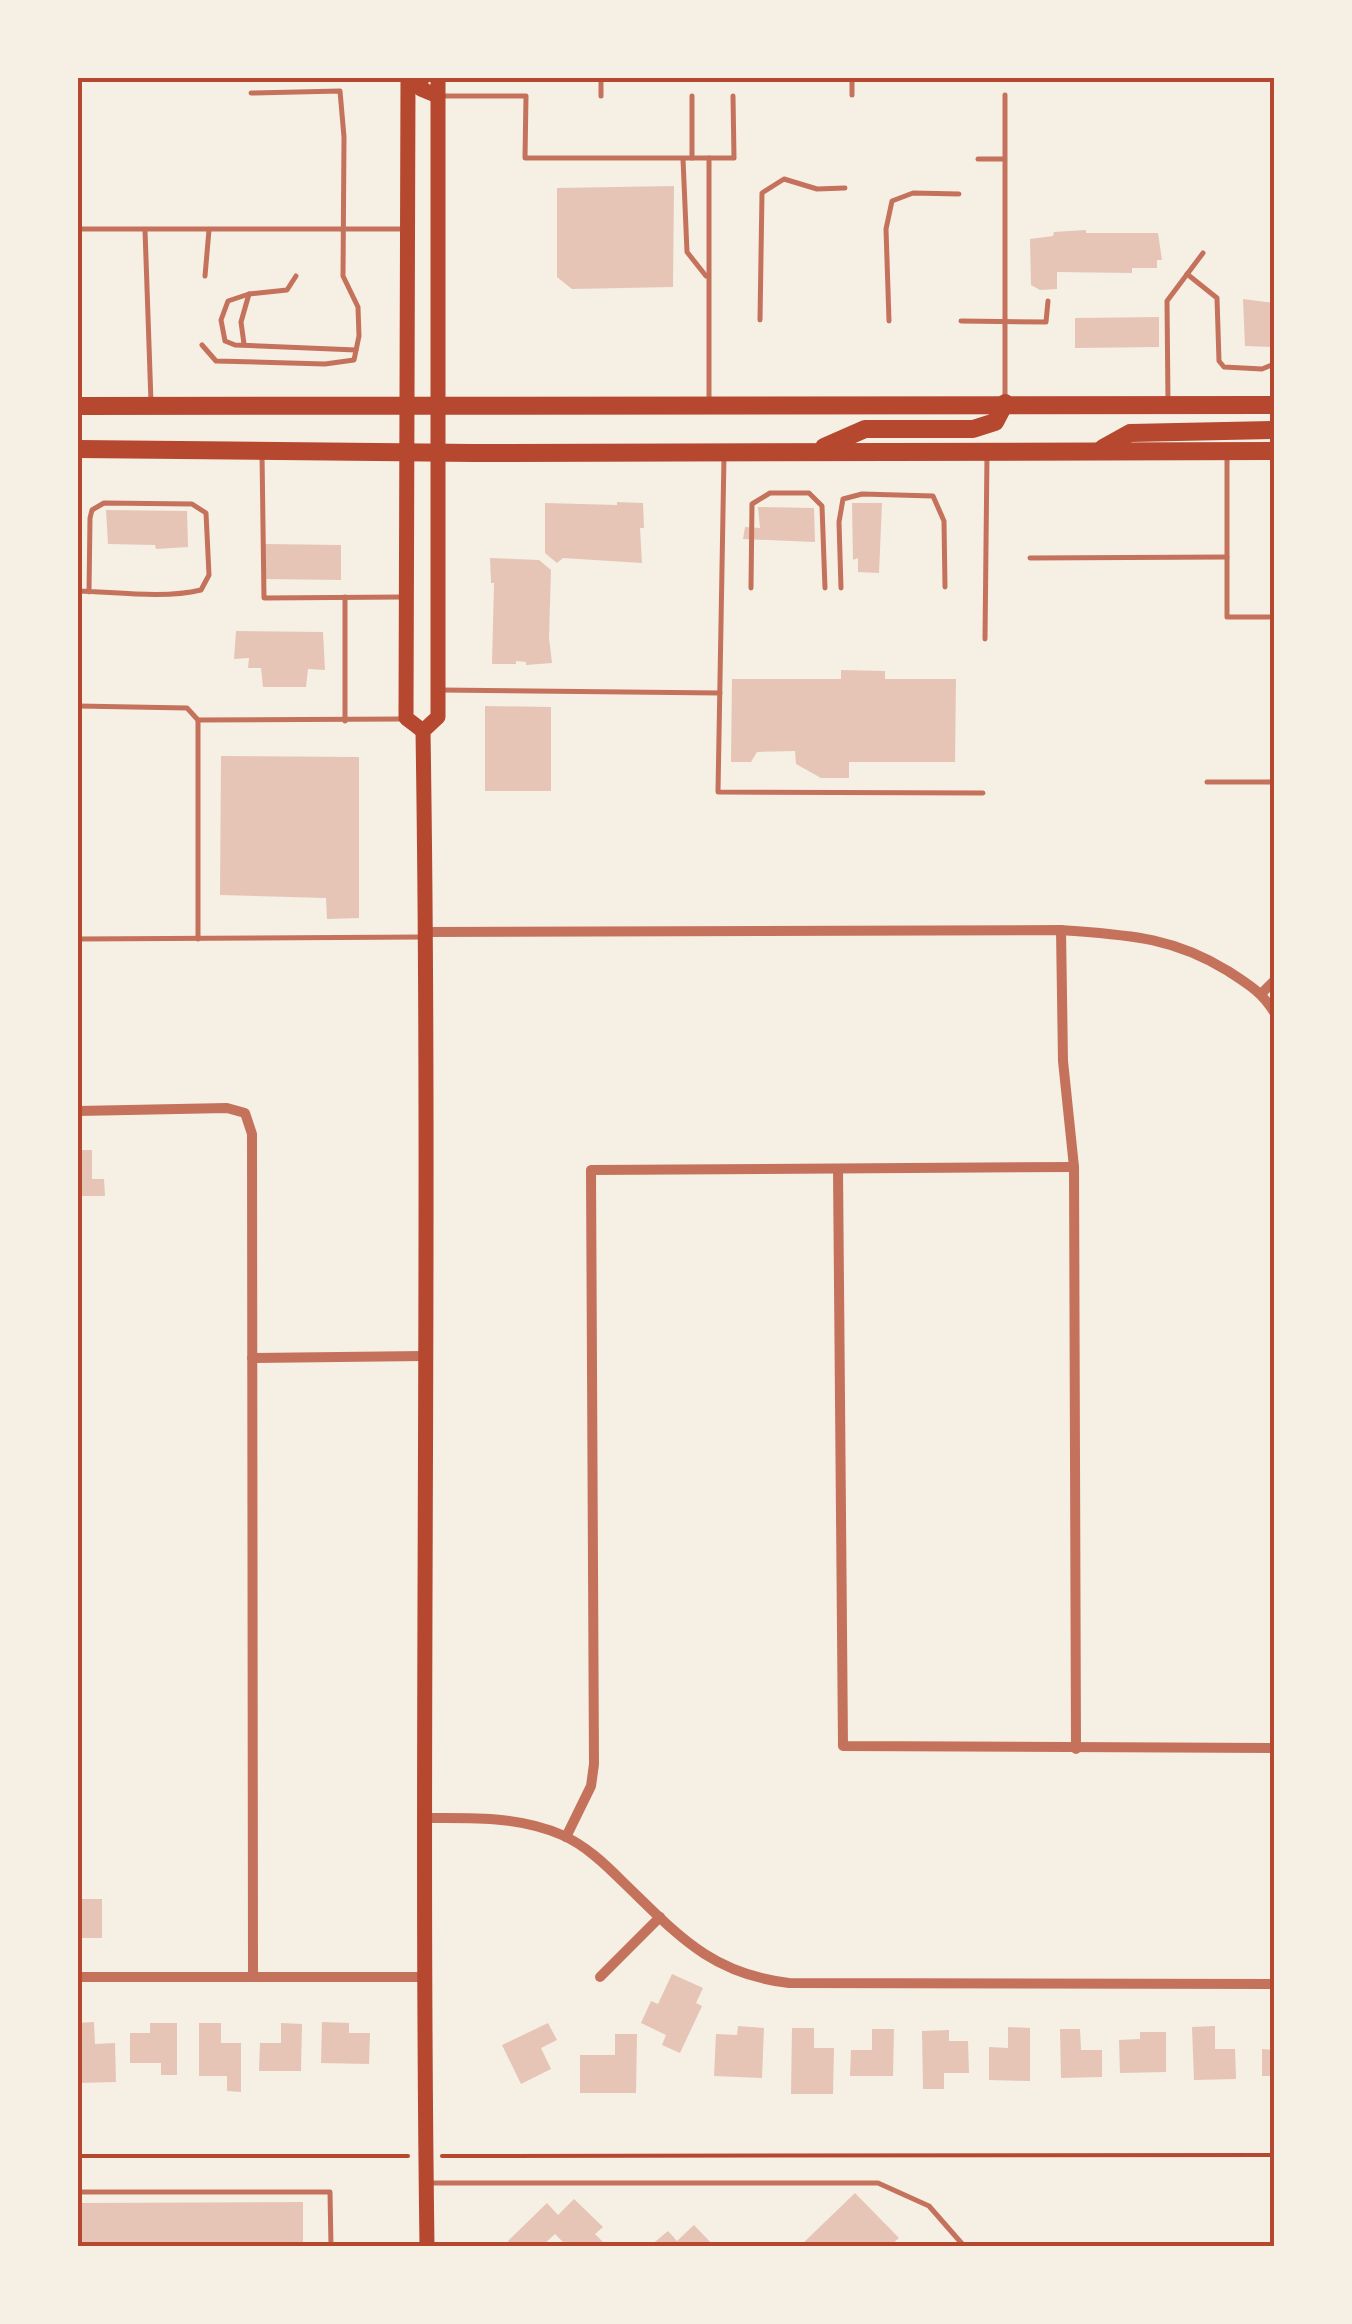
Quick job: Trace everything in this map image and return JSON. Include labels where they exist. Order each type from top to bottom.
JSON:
[{"type":"main road","points":[[408,78],[406,718],[424,731]]},
{"type":"main road","points":[[421,78],[421,89],[438,96]]},
{"type":"main road","points":[[427,2246],[424,731],[438,717],[438,78]]},
{"type":"main road","points":[[814,451],[865,429],[974,429],[995,422],[1006,403]]},
{"type":"main road","points":[[78,406],[1274,405]]},
{"type":"main road","points":[[1098,450],[1130,433],[1274,430]]},
{"type":"main road","points":[[78,448],[1274,450]]},
{"type":"street","points":[[1061,930],[1063,1061],[1074,1167],[1076,1749]]},
{"type":"street","points":[[426,934],[1061,930],[1148,937],[1200,954],[1262,993],[1274,1012]]},
{"type":"street","points":[[1262,993],[1274,981]]},
{"type":"street","points":[[78,1111],[227,1108],[246,1113],[252,1134],[254,1976]]},
{"type":"street","points":[[566,1836],[591,1786],[594,1764],[591,1170],[1074,1167]]},
{"type":"street","points":[[838,1169],[844,1746],[1274,1748]]},
{"type":"street","points":[[252,1358],[424,1356]]},
{"type":"street","points":[[426,1818],[506,1820],[537,1825],[566,1836],[600,1859],[692,1947],[736,1972],[776,1981],[1274,1984]]},
{"type":"street","points":[[600,1977],[660,1917]]},
{"type":"street","points":[[78,1976],[426,1977]]},
{"type":"lane","points":[[601,78],[601,96]]},
{"type":"lane","points":[[852,78],[852,95]]},
{"type":"lane","points":[[202,345],[216,361],[324,364],[354,360],[356,350],[358,303],[343,276],[344,137],[340,90],[251,94]]},
{"type":"lane","points":[[1005,95],[1006,403]]},
{"type":"lane","points":[[438,96],[526,96],[525,158],[734,158],[733,96]]},
{"type":"lane","points":[[692,96],[692,158]]},
{"type":"lane","points":[[683,158],[687,252],[708,278]]},
{"type":"lane","points":[[708,158],[709,406]]},
{"type":"lane","points":[[978,159],[1004,159]]},
{"type":"lane","points":[[760,320],[762,193],[784,179],[817,189],[845,188]]},
{"type":"lane","points":[[889,320],[886,229],[892,201],[913,193],[959,194]]},
{"type":"lane","points":[[78,229],[409,229]]},
{"type":"lane","points":[[146,230],[151,405]]},
{"type":"lane","points":[[205,276],[209,230]]},
{"type":"lane","points":[[1168,404],[1168,301],[1204,253]]},
{"type":"lane","points":[[1188,274],[1217,298],[1219,360],[1224,367],[1262,369],[1274,364]]},
{"type":"lane","points":[[296,276],[287,290],[249,294],[228,301],[222,320],[226,342],[356,350]]},
{"type":"lane","points":[[244,346],[241,322],[249,294]]},
{"type":"lane","points":[[961,321],[1046,322],[1048,301]]},
{"type":"lane","points":[[262,450],[264,598],[406,597]]},
{"type":"lane","points":[[985,639],[987,451]]},
{"type":"lane","points":[[1227,451],[1227,617],[1274,617]]},
{"type":"lane","points":[[724,452],[718,792],[983,794]]},
{"type":"lane","points":[[751,588],[752,504],[770,493],[809,493],[822,506],[825,588]]},
{"type":"lane","points":[[841,588],[842,499],[862,494],[934,496],[944,521],[945,588]]},
{"type":"lane","points":[[78,592],[89,592],[169,592],[201,590],[210,575],[208,518],[192,504],[104,503],[92,510],[89,592]]},
{"type":"lane","points":[[1030,558],[1227,557]]},
{"type":"lane","points":[[344,597],[345,721]]},
{"type":"lane","points":[[438,690],[720,693]]},
{"type":"lane","points":[[78,706],[187,708],[198,720],[198,938]]},
{"type":"lane","points":[[198,720],[406,718]]},
{"type":"lane","points":[[1208,782],[1274,782]]},
{"type":"lane","points":[[78,939],[426,934]]},
{"type":"lane","points":[[427,2182],[878,2183],[929,2206],[964,2246]]},
{"type":"lane","points":[[78,2192],[330,2192],[331,2246]]},
{"type":"path","points":[[460,2156],[1274,2155]]},
{"type":"path","points":[[78,2156],[384,2156]]},
{"type":"building","points":[[674,186],[673,287],[572,289],[557,277],[557,188]]},
{"type":"building","points":[[1054,232],[1158,233],[1162,260],[1157,260],[1157,268],[1132,268],[1132,273],[1057,272],[1057,289],[1040,290],[1031,285],[1030,239],[1053,236]]},
{"type":"building","points":[[1243,299],[1274,303],[1274,347],[1245,346]]},
{"type":"building","points":[[1159,317],[1159,347],[1075,348],[1075,318]]},
{"type":"building","points":[[545,503],[643,503],[642,563],[563,558],[557,563],[545,553]]},
{"type":"building","points":[[852,503],[882,503],[879,573],[858,572],[858,558],[853,560]]},
{"type":"building","points":[[758,507],[814,508],[815,542],[743,539],[745,527],[760,528]]},
{"type":"building","points":[[106,510],[187,511],[188,547],[156,549],[155,545],[108,544]]},
{"type":"building","points":[[265,544],[341,545],[341,580],[265,579]]},
{"type":"building","points":[[490,558],[539,560],[551,570],[552,663],[492,664],[494,583]]},
{"type":"building","points":[[236,631],[323,632],[325,670],[308,669],[306,687],[263,687],[261,668],[248,668],[249,658],[234,659]]},
{"type":"building","points":[[841,670],[885,671],[885,679],[956,679],[955,762],[849,762],[849,778],[821,778],[796,764],[795,751],[757,752],[751,762],[731,762],[732,679],[841,679]]},
{"type":"building","points":[[485,706],[551,707],[551,791],[485,791]]},
{"type":"building","points":[[221,756],[359,757],[359,918],[327,919],[326,898],[220,895]]},
{"type":"building","points":[[78,1150],[92,1150],[92,1179],[104,1179],[105,1196],[78,1196]]},
{"type":"building","points":[[78,1899],[102,1899],[102,1938],[78,1938]]},
{"type":"building","points":[[672,1974],[703,1988],[696,2003],[702,2006],[680,2053],[662,2045],[666,2035],[641,2023],[651,2001],[658,2004]]},
{"type":"building","points":[[94,2022],[95,2044],[115,2043],[116,2082],[78,2083],[78,2023]]},
{"type":"building","points":[[322,2022],[349,2023],[349,2033],[370,2033],[369,2064],[321,2063]]},
{"type":"building","points":[[150,2023],[177,2023],[177,2075],[161,2075],[161,2063],[130,2063],[130,2033],[150,2033]]},
{"type":"building","points":[[199,2023],[221,2023],[221,2043],[241,2043],[241,2092],[227,2091],[227,2076],[199,2076]]},
{"type":"building","points":[[281,2023],[302,2024],[301,2071],[259,2071],[260,2043],[281,2043]]},
{"type":"building","points":[[548,2023],[557,2040],[541,2048],[551,2069],[521,2084],[502,2045]]},
{"type":"building","points":[[738,2026],[764,2028],[762,2078],[714,2076],[716,2034],[737,2035]]},
{"type":"building","points":[[1215,2026],[1215,2049],[1235,2049],[1236,2079],[1194,2080],[1192,2027]]},
{"type":"building","points":[[1008,2027],[1030,2028],[1030,2081],[989,2080],[989,2047],[1008,2048]]},
{"type":"building","points":[[792,2028],[814,2028],[814,2048],[834,2048],[833,2094],[791,2094]]},
{"type":"building","points":[[872,2029],[894,2029],[893,2076],[850,2076],[851,2050],[872,2050]]},
{"type":"building","points":[[1060,2029],[1080,2029],[1081,2050],[1102,2050],[1102,2077],[1061,2078]]},
{"type":"building","points":[[949,2030],[949,2041],[968,2041],[969,2073],[944,2073],[944,2089],[923,2089],[922,2031]]},
{"type":"building","points":[[1140,2032],[1166,2032],[1166,2072],[1120,2073],[1119,2040],[1140,2039]]},
{"type":"building","points":[[615,2034],[637,2034],[636,2093],[580,2093],[580,2055],[615,2055]]},
{"type":"building","points":[[1262,2049],[1274,2050],[1274,2076],[1262,2076]]},
{"type":"building","points":[[855,2193],[899,2238],[890,2246],[800,2246]]},
{"type":"building","points":[[574,2199],[603,2227],[595,2234],[607,2246],[567,2246],[555,2234],[542,2246],[513,2246],[508,2241],[547,2203],[558,2215]]},
{"type":"building","points":[[303,2202],[303,2246],[78,2246],[78,2203]]},
{"type":"building","points":[[694,2225],[714,2246],[650,2246],[668,2231],[677,2241]]}]
